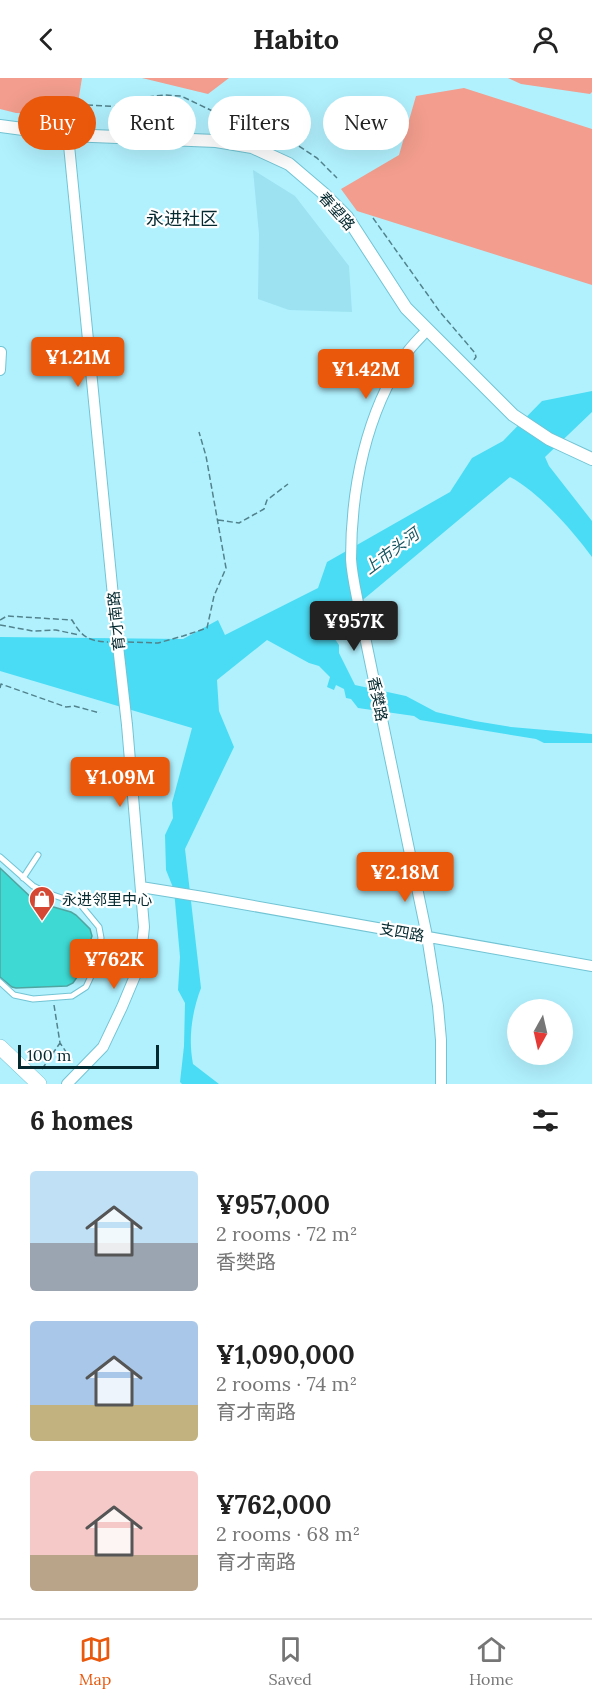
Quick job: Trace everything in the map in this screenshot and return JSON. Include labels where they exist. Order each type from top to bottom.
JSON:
[{"type":"main road","points":[[0,1047],[37,1082]]},
{"type":"street","name":"春望路","points":[[0,126],[18,128]]},
{"type":"street","name":"春望路","points":[[96,136],[216,141],[252,147],[289,165],[323,193],[347,217],[406,308],[513,416],[549,439],[592,459]]},
{"type":"street","name":"育才南路","points":[[66,1084],[103,1047],[140,964],[144,927],[127,725],[69,150]]},
{"type":"street","name":"香樊路","points":[[427,330],[407,353],[382,396],[365,447],[355,496],[351,561],[427,936],[438,1006],[441,1084]]},
{"type":"street","points":[[0,352],[0,370]]},
{"type":"street","name":"支四路","points":[[141,887],[592,966]]},
{"type":"lane","points":[[23,878],[38,855]]},
{"type":"lane","points":[[0,856],[33,886],[80,904],[99,927],[101,938],[93,972],[86,987],[72,996],[33,999],[14,995],[0,982]]},
{"type":"path","points":[[96,105],[124,107],[147,97],[164,94],[181,96],[223,116],[285,137],[317,158],[338,178]]},
{"type":"path","points":[[373,218],[440,312],[475,353],[476,357],[467,370]]},
{"type":"path","points":[[0,625],[33,631],[56,630],[97,641],[158,643],[207,628],[214,596],[226,568],[200,432]]},
{"type":"path","points":[[218,520],[239,523],[264,509],[267,500],[288,484]]},
{"type":"path","points":[[0,620],[7,616],[72,620],[81,635]]},
{"type":"path","points":[[0,688],[1,684],[66,707],[74,706],[100,713]]},
{"type":"path","points":[[53,998],[60,1043],[79,1071]]},
{"type":"path","points":[[37,1082],[60,1043]]},
{"type":"shaded area","points":[[0,78],[82,78],[79,96],[18,96],[18,113],[0,109]]},
{"type":"shaded area","points":[[142,78],[229,78],[208,94]]},
{"type":"shaded area","points":[[508,78],[592,78],[592,92],[590,94],[521,84]]},
{"type":"shaded area","points":[[464,88],[592,129],[592,285],[357,211],[341,189],[399,155],[400,150],[409,150],[409,120],[416,96]]},
{"type":"shaded area","points":[[253,170],[295,196],[349,266],[352,312],[289,310],[258,299],[259,234]]},
{"type":"water","name":"上市头河","points":[[592,391],[592,412],[545,457],[549,466],[592,521],[592,557],[544,502],[510,477],[328,629],[339,645],[339,653],[355,685],[406,696],[436,712],[475,721],[511,727],[592,734],[592,743],[544,743],[536,739],[420,720],[414,716],[358,708],[351,699],[346,698],[344,689],[336,685],[334,690],[327,687],[330,677],[319,666],[267,640],[217,680],[219,711],[234,747],[185,849],[201,988],[192,1025],[193,1064],[219,1084],[182,1084],[180,1082],[185,1003],[178,990],[180,957],[174,890],[166,870],[165,835],[173,818],[172,803],[192,728],[0,671],[0,637],[183,639],[218,620],[225,635],[318,588],[327,562],[450,492],[472,458],[503,441],[542,401]]},
{"type":"building","name":"永进邻里中心","points":[[0,868],[36,902],[71,912],[90,929],[92,936],[80,973],[73,983],[67,986],[16,988],[0,977]]},
{"type":"place","name":"永进邻里中心","points":[[42,922]]},
{"type":"district","name":"永进社区","points":[[182,218]]}]
